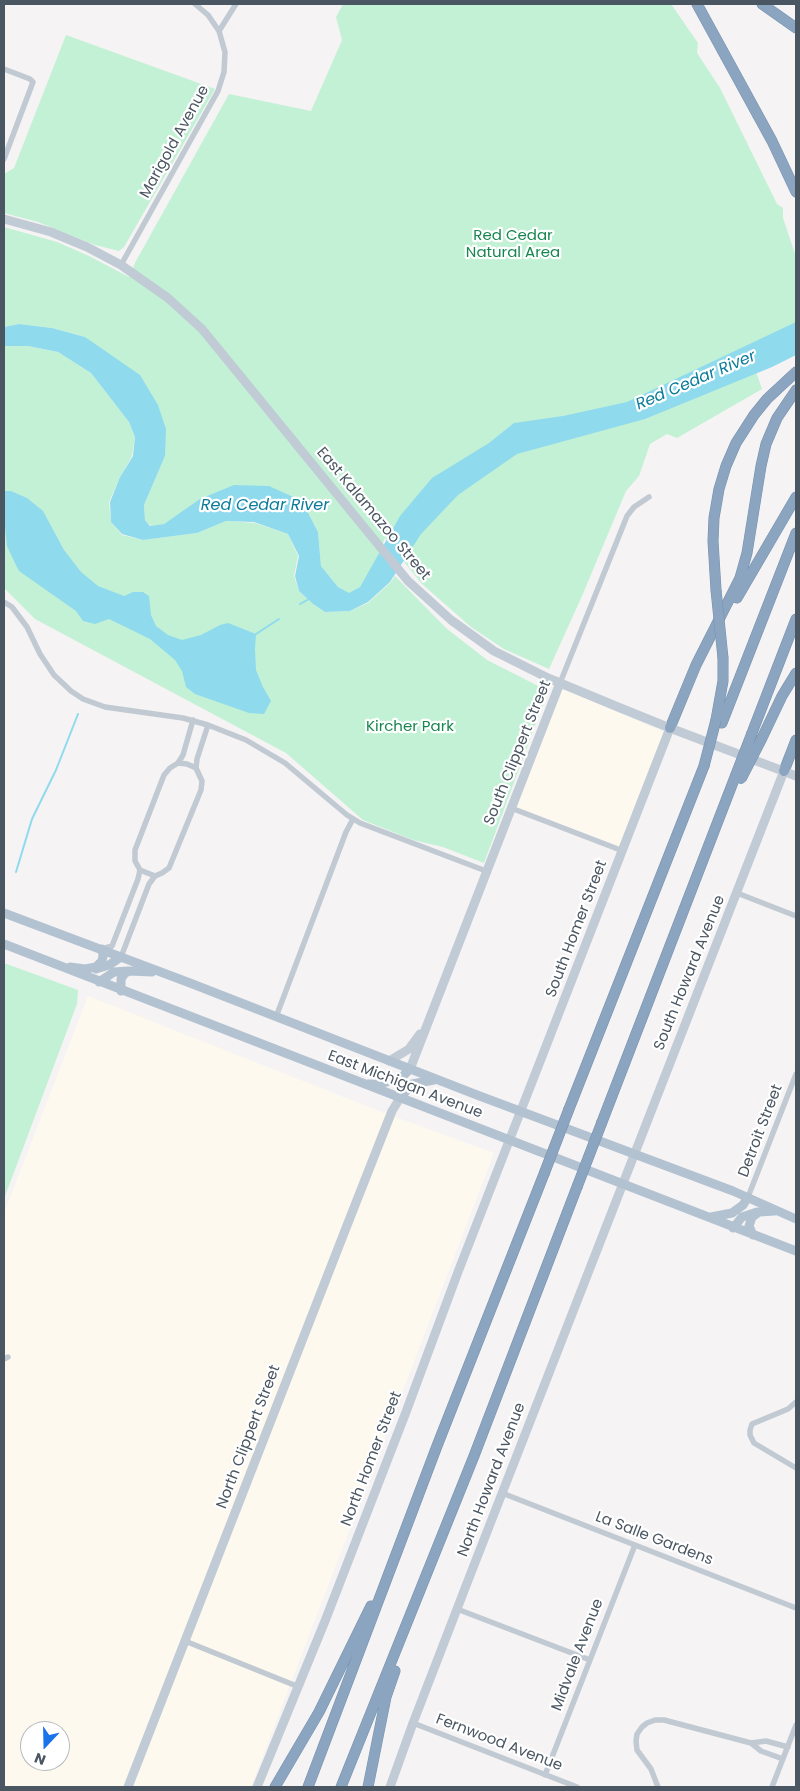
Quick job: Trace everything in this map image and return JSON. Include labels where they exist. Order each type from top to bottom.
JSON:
[{"type":"highway","points":[[696,4],[772,141],[796,192]]},
{"type":"highway","points":[[766,6],[796,28]]},
{"type":"highway","points":[[719,722],[723,658],[713,541],[714,518],[719,489],[736,443],[754,415],[767,399],[796,372]]},
{"type":"highway","points":[[670,728],[689,679],[732,595],[743,569],[766,444],[777,418],[796,390]]},
{"type":"highway","points":[[709,640],[729,612],[796,497]]},
{"type":"highway","points":[[308,1787],[453,1404],[704,766],[719,722],[796,533]]},
{"type":"highway","points":[[342,1787],[474,1456],[687,904],[757,736],[796,619]]},
{"type":"highway","points":[[757,736],[796,673]]},
{"type":"highway","points":[[784,771],[796,740]]},
{"type":"highway","points":[[275,1787],[319,1712],[396,1556]]},
{"type":"highway","points":[[368,1787],[386,1697],[429,1568]]},
{"type":"main road","name":"East Michigan Avenue","points":[[8,914],[521,1112],[734,1191],[796,1220]]},
{"type":"main road","name":"East Michigan Avenue","points":[[4,944],[796,1252]]},
{"type":"main road","points":[[90,969],[99,966],[102,962],[102,950]]},
{"type":"main road","points":[[53,964],[90,969],[105,967],[121,957]]},
{"type":"main road","points":[[121,991],[120,982],[122,977],[124,973],[130,971]]},
{"type":"main road","points":[[99,982],[114,972],[164,973]]},
{"type":"main road","points":[[360,1083],[377,1084],[390,1082],[402,1077],[410,1069]]},
{"type":"main road","points":[[400,1098],[406,1088],[415,1083],[431,1079],[444,1082]]},
{"type":"main road","points":[[722,1216],[730,1212],[734,1206],[734,1191]]},
{"type":"main road","points":[[704,1216],[722,1216],[737,1210],[748,1197]]},
{"type":"main road","points":[[733,1228],[745,1216],[759,1212],[780,1211]]},
{"type":"main road","points":[[754,1235],[749,1224],[752,1217],[759,1212]]},
{"type":"street","name":"Marigold Avenue","points":[[121,265],[218,91],[224,72],[225,52],[219,31],[208,15],[195,4]]},
{"type":"street","points":[[219,31],[236,4]]},
{"type":"street","points":[[4,69],[30,79],[33,82],[4,159]]},
{"type":"street","name":"East Kalamazoo Street","points":[[4,219],[51,232],[87,247],[121,265],[168,298],[202,329],[408,581],[451,620],[494,651],[560,683],[670,728],[796,776]]},
{"type":"street","name":"South Clippert Street","points":[[410,1069],[424,1028],[627,516],[634,507],[649,497]]},
{"type":"street","points":[[4,602],[12,607],[27,627],[40,654],[54,675],[83,699],[105,707],[193,720],[208,724],[246,740],[285,764],[353,819],[371,828],[486,871]]},
{"type":"street","points":[[102,950],[112,946],[138,879],[140,870],[135,860],[135,850],[164,776],[170,768],[178,763],[183,755],[193,720]]},
{"type":"street","points":[[121,957],[149,884],[155,876],[162,874],[169,868],[201,790],[202,781],[196,768],[208,724]]},
{"type":"street","name":"South Homer Street","points":[[510,1140],[670,728]]},
{"type":"street","points":[[178,763],[196,768]]},
{"type":"street","name":"South Howard Avenue","points":[[622,1184],[784,771]]},
{"type":"street","points":[[511,808],[623,851]]},
{"type":"street","points":[[276,1017],[346,832],[353,819]]},
{"type":"street","points":[[140,870],[155,876]]},
{"type":"street","points":[[737,893],[796,916]]},
{"type":"street","name":"South Clippert Street","points":[[389,1061],[409,1049],[424,1028]]},
{"type":"street","name":"Detroit Street","points":[[748,1197],[796,1074]]},
{"type":"street","name":"North Clippert Street","points":[[128,1787],[392,1111],[400,1098]]},
{"type":"street","name":"North Homer Street","points":[[257,1787],[299,1687],[510,1140]]},
{"type":"street","name":"North Howard Avenue","points":[[390,1787],[457,1608],[622,1184]]},
{"type":"street","points":[[796,1402],[788,1409],[752,1424],[750,1430],[754,1443],[796,1468]]},
{"type":"street","name":"La Salle Gardens","points":[[502,1494],[796,1608]]},
{"type":"street","name":"Midvale Avenue","points":[[546,1775],[635,1545]]},
{"type":"street","points":[[457,1608],[590,1660]]},
{"type":"street","points":[[185,1641],[299,1687]]},
{"type":"street","points":[[654,1785],[652,1769],[636,1750],[637,1734],[647,1722],[664,1720],[751,1743],[766,1741],[788,1747]]},
{"type":"street","name":"Fernwood Avenue","points":[[413,1723],[577,1787]]},
{"type":"street","points":[[772,1787],[796,1725]]},
{"type":"street","points":[[751,1743],[761,1751],[783,1759]]},
{"type":"shaded area","points":[[561,688],[664,732],[621,847],[517,807]]},
{"type":"shaded area","points":[[88,996],[379,1111],[494,1153],[251,1787],[4,1787],[4,1213]]},
{"type":"green space","name":"Red Cedar Natural Area","points":[[343,4],[671,4],[698,43],[697,53],[720,88],[777,204],[783,208],[783,218],[796,257],[796,331],[749,352],[762,389],[677,438],[667,434],[650,444],[639,476],[626,491],[549,669],[504,649],[471,627],[422,584],[385,538],[374,566],[360,587],[349,594],[338,587],[321,566],[318,532],[302,501],[179,514],[164,524],[151,526],[145,520],[144,505],[165,456],[85,337],[52,328],[19,324],[4,327],[4,227],[57,242],[129,277],[136,261],[229,94],[311,111],[342,40],[336,17]]},
{"type":"green space","points":[[66,35],[215,89],[124,247],[119,251],[95,245],[38,222],[4,213],[4,174],[14,168]]},
{"type":"green space","name":"Kircher Park","points":[[4,346],[28,346],[58,352],[91,373],[129,422],[135,437],[132,456],[109,502],[111,522],[122,535],[143,540],[197,533],[226,521],[255,523],[288,534],[298,556],[294,576],[299,591],[325,612],[350,611],[368,603],[395,576],[446,628],[487,660],[548,691],[484,863],[443,847],[413,840],[363,820],[286,753],[35,619],[4,588]]},
{"type":"green space","points":[[4,963],[78,990],[77,1004],[4,1199]]},
{"type":"water","name":"Red Cedar River","points":[[796,322],[796,355],[772,367],[645,419],[517,454],[458,495],[421,534],[390,582],[368,602],[350,611],[325,612],[299,591],[295,576],[299,556],[288,534],[254,522],[226,521],[197,533],[143,540],[122,534],[111,522],[110,502],[120,477],[133,456],[135,437],[129,422],[91,373],[58,352],[28,346],[4,346],[4,327],[19,324],[52,328],[85,337],[140,375],[158,405],[166,429],[165,456],[144,505],[145,520],[150,526],[164,524],[200,499],[234,485],[269,486],[302,501],[318,532],[321,566],[338,587],[349,593],[360,587],[400,516],[432,478],[489,443],[514,423],[563,416],[627,402]]},
{"type":"water","points":[[4,491],[11,491],[27,498],[43,511],[64,550],[81,572],[98,586],[124,596],[133,592],[143,592],[149,596],[151,615],[156,626],[168,635],[182,640],[201,635],[228,623],[256,634],[256,670],[271,701],[264,714],[249,713],[195,694],[186,687],[182,671],[175,660],[150,639],[109,619],[95,624],[83,621],[76,611],[19,571],[7,546]]},
{"type":"waterway","points":[[300,604],[309,599]]},
{"type":"waterway","points":[[256,634],[279,619]]},
{"type":"waterway","points":[[16,872],[32,819],[56,770],[78,714]]}]
